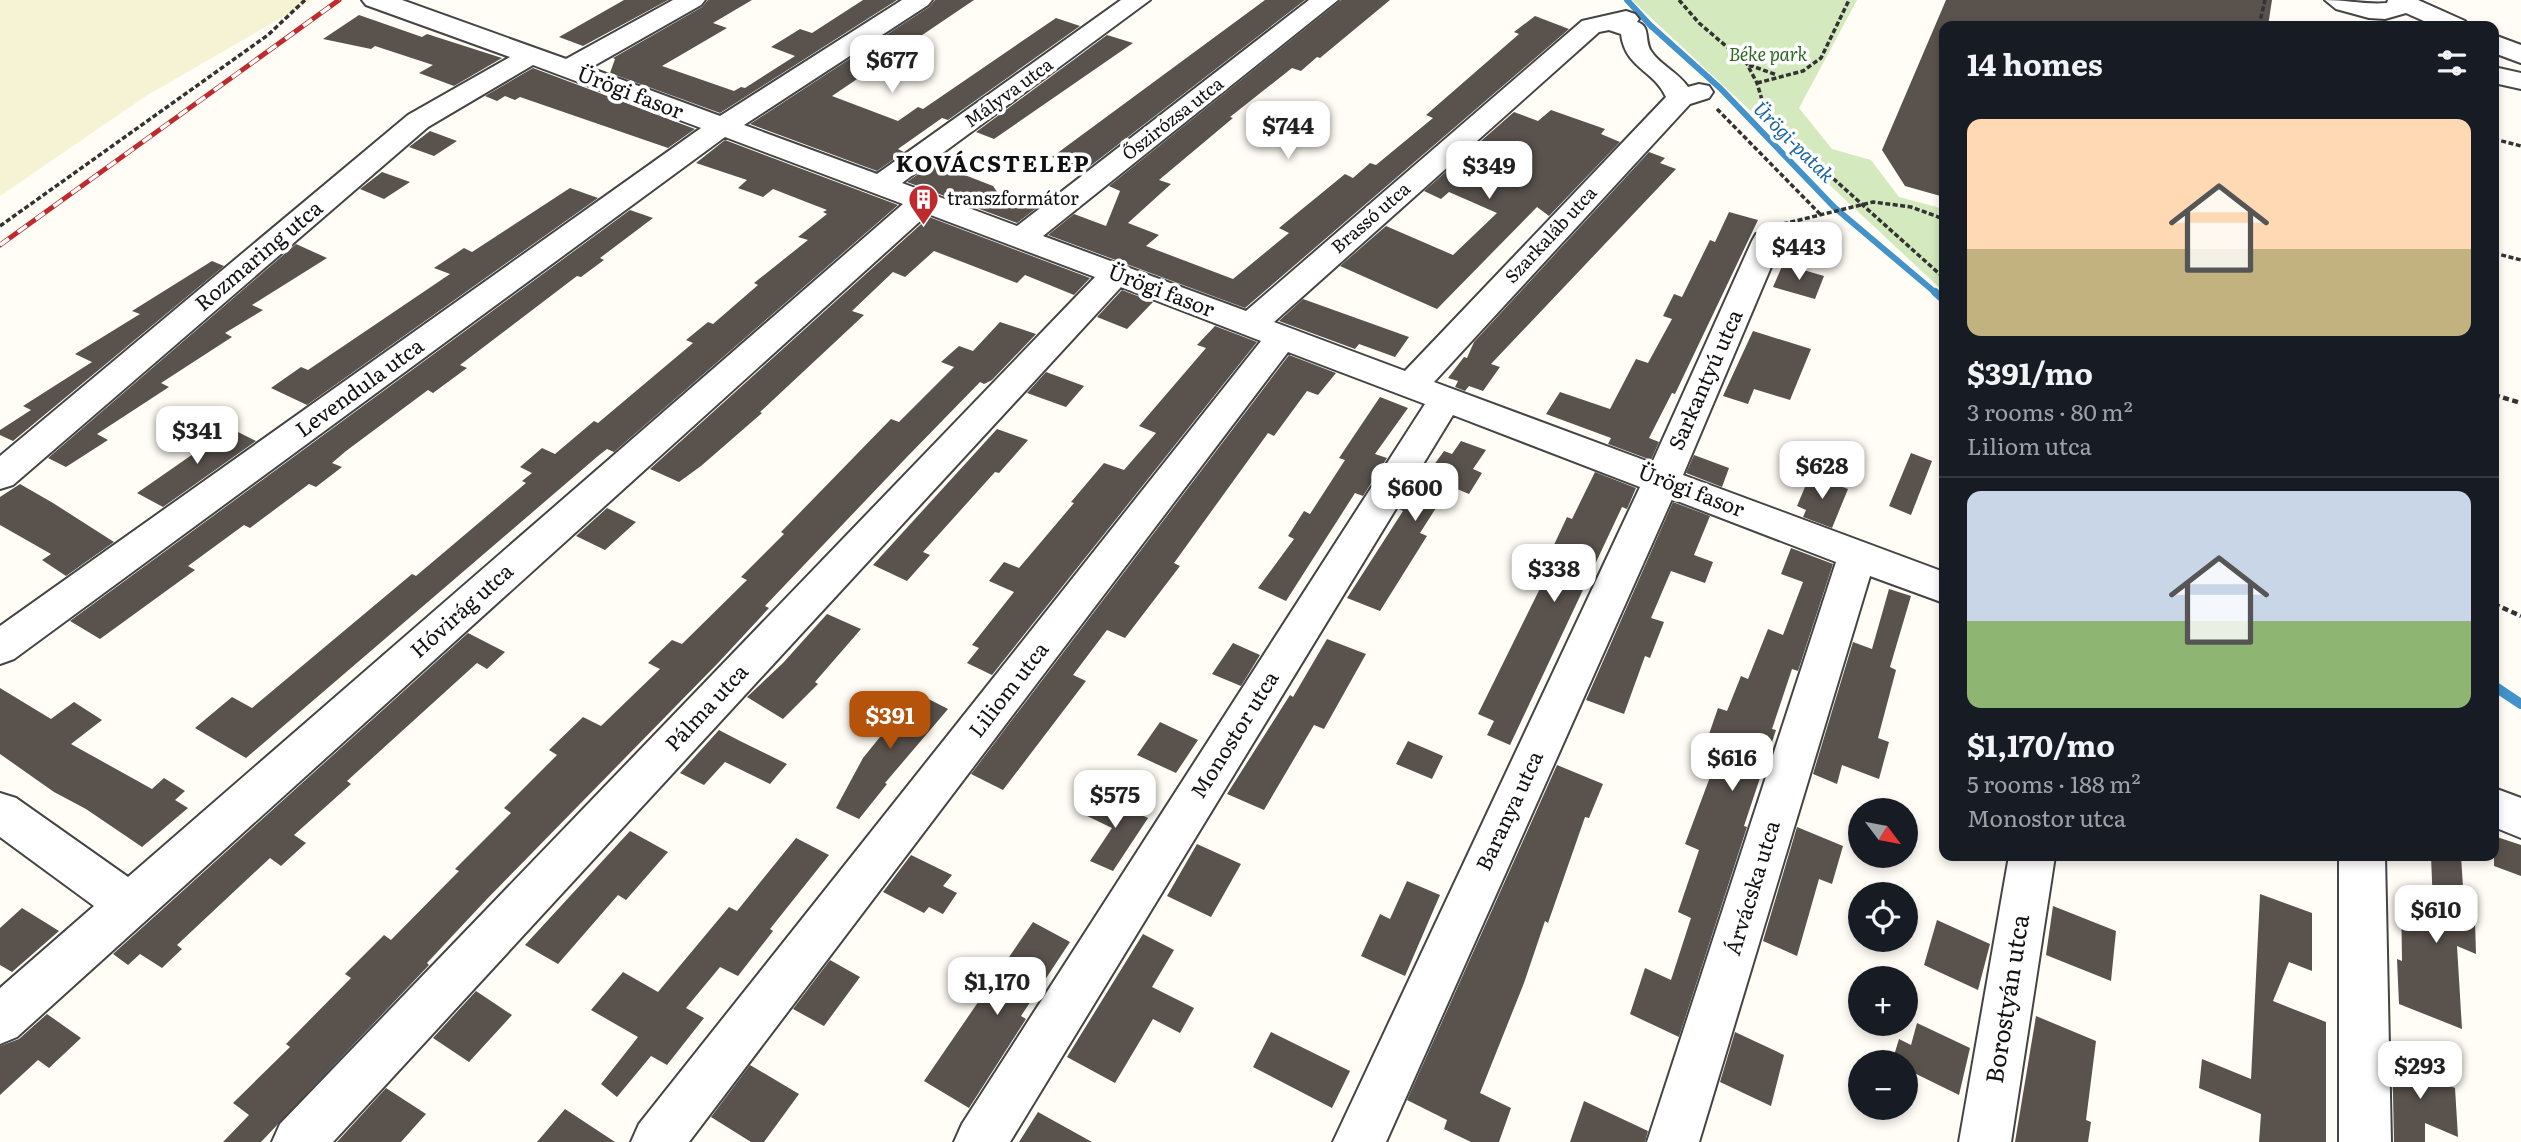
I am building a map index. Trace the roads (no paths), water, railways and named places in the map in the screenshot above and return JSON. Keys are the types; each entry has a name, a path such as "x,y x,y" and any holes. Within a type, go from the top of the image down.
{"street":[{"name":"Ürögi fasor","path":"375,0 431,6 532,55 720,128 1021,237 1939,586"},
{"path":"568,69 692,0"},
{"name":"Levendula utca","path":"0,648 720,128 919,0"},
{"name":"Mályva utca","path":"881,185 1137,0"},
{"name":"Őszirózsa utca","path":"1021,237 1325,0"},
{"path":"2333,11 2349,13 2390,6 2440,21"},
{"path":"2390,6 2424,21"},
{"name":"Szarkaláb utca","path":"1427,393 1689,95 1676,88 1666,75 1639,54 1633,29 1618,21"},
{"name":"Brassó utca","path":"1266,331 1591,26 1618,21"},
{"name":"Rozmaring utca","path":"0,476 418,121 532,55"},
{"path":"2499,76 2521,81"},
{"name":"Hóvirág utca","path":"0,1020 924,202"},
{"name":"Sarkantyú utca","path":"1662,480 1767,241"},
{"name":"Pálma utca","path":"298,1142 1116,274"},
{"name":"Liliom utca","path":"657,1142 1266,331"},
{"name":"Monostor utca","path":"980,1142 1427,393"},
{"name":"Baranya utca","path":"1359,1142 1662,480"},
{"name":"Árvácska utca","path":"1673,1142 1858,554"},
{"path":"2499,809 2521,818"},
{"path":"0,812 129,905"},
{"name":"Borostyán utca","path":"1985,1142 2031,861"},
{"path":"2362,861 2365,1142"}],"waterway":[{"name":"Ürögi-patak","path":"1627,0 1650,25 1720,88 1834,207 1937,294"},
{"name":"Ürögi-patak","path":"1935,292 1939,296"},
{"name":"Ürögi-patak","path":"2499,689 2521,704"}],"railway":[{"path":"0,245 339,0"}],"place":[{"name":"transzformátor","path":"924,226"}],"district":[{"name":"KOVÁCSTELEP","path":"993,164"}],"park label":[{"name":"Béke park","path":"1768,55"}]}
